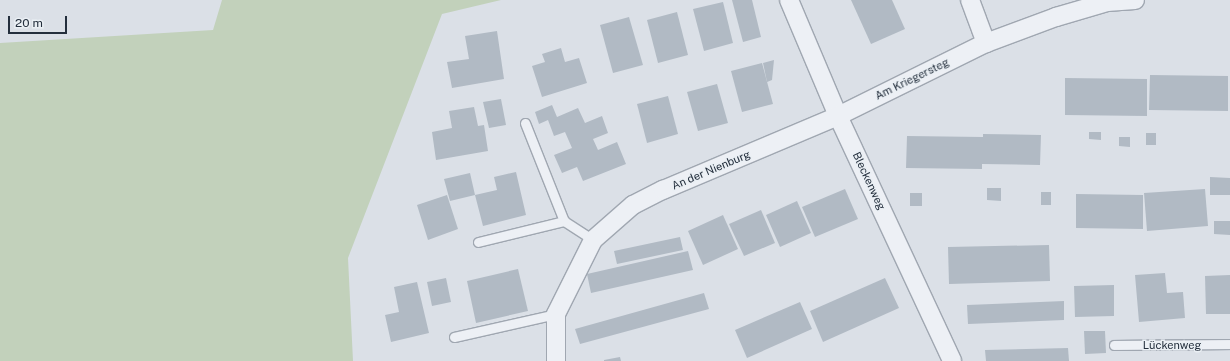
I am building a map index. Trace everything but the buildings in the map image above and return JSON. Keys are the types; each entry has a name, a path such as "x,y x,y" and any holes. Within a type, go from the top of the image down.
{"street":[{"name":"Bleckenweg","path":"790,0 838,116 952,361"},
{"path":"970,0 986,43"},
{"name":"Am Kriegersteg","path":"838,116 986,43 1106,2 1135,0"},
{"name":"An der Nienburg","path":"556,361 556,314 593,240 633,205 656,193 838,116"}],"lane":[{"path":"525,123 564,221 593,240"},
{"path":"478,242 564,221"},
{"path":"454,337 556,314"},
{"name":"Lückenweg","path":"1114,345 1230,344"}],"green space":[{"path":"222,0 501,0 442,14 348,258 353,361 0,361 0,43 213,30"}]}
